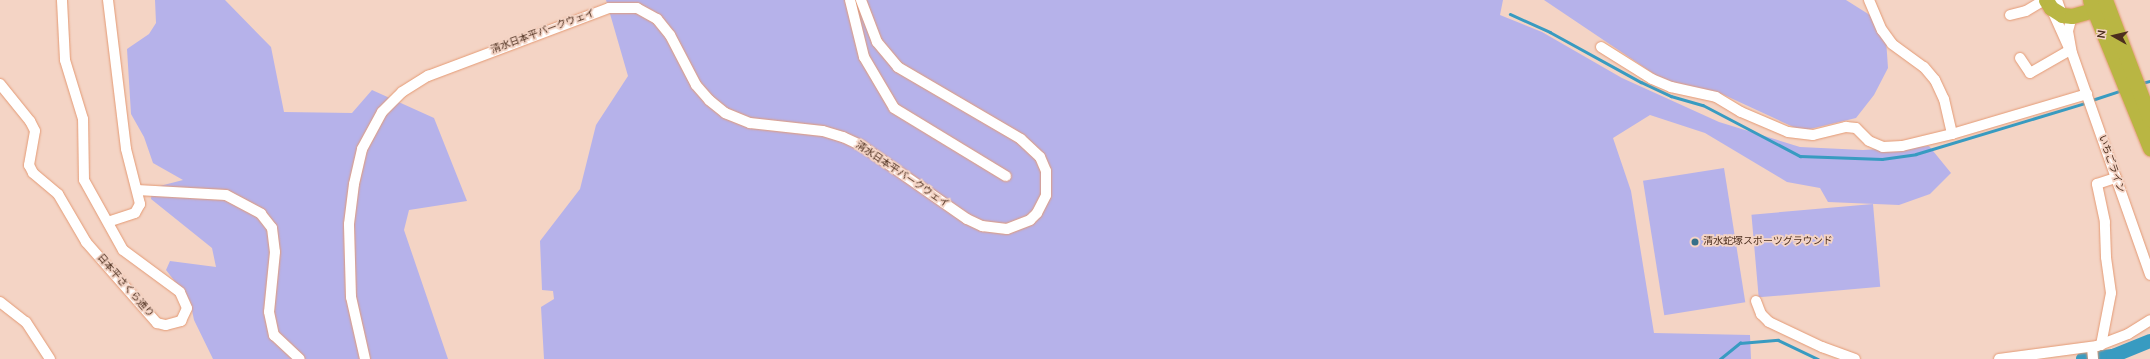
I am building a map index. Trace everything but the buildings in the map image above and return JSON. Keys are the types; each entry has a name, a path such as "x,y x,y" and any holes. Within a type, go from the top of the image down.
{"highway":[{"path":"2056,6 2099,4 2132,86 2150,148"},
{"path":"2132,86 2150,119"}],"street":[{"name":"日本平さくら通り","path":"0,84 30,120 35,131 29,165 33,173 58,194 86,242 157,323 166,326 181,321 187,308 180,292 128,256 108,222 99,203 88,190 82,172 83,119 65,60 62,0"},
{"path":"108,0 126,148 138,190 140,204 135,213 108,222"},
{"path":"850,0 864,57 897,111 1006,176"},
{"name":"清水日本平パークウェイ","path":"365,359 352,308 348,261 350,212 362,149 371,128 392,100 411,85 447,68 603,10 619,7 644,10 657,19 670,35 696,85 709,100 725,113 750,123 823,131 851,140 967,219 982,226 1007,229 1030,220 1037,213 1046,195 1046,172 1040,157 1021,139 898,66 877,42 861,0"},
{"path":"1869,0 1882,30 1892,44 1924,67 1936,80 1944,99 1952,134"},
{"path":"2010,15 2056,6"},
{"path":"2056,6 2068,31 2071,52"},
{"path":"2056,6 2071,52"},
{"path":"1601,47 1652,79 1671,87 1716,97 1741,112 1788,132 1813,135 1846,127 1856,128 1869,141 1883,147 1902,146 1952,134 2087,94"},
{"path":"2020,58 2030,73 2071,52"},
{"name":"いちごライン","path":"2071,52 2150,275"},
{"path":"2095,351 2111,293 2106,257 2105,222 2097,184 2116,178"},
{"path":"138,190 226,196 261,214 272,228 275,252 269,312 274,335 300,359"},
{"path":"1756,301 1761,314 1769,322 1822,347 1855,359"},
{"path":"0,302 26,322 50,359"},
{"path":"1999,359 2095,351 2128,334 2150,320"}],"shaded area":[{"path":"155,0 225,0 271,47 284,112 352,113 372,90 434,118 467,201 409,210 404,230 448,359 213,359 194,320 190,301 166,270 170,261 216,267 212,248 151,199 152,188 183,180 153,163 144,137 131,114 127,49 149,34 156,23"},
{"path":"606,0 1503,0 1500,15 1542,32 1622,78 1719,122 1800,147 1863,150 1929,146 1951,173 1930,194 1899,205 1828,202 1820,188 1787,182 1705,133 1650,115 1613,138 1631,191 1654,333 1750,335 1751,359 544,359 541,307 554,299 553,291 542,290 540,241 580,189 596,125 628,76"},
{"path":"1544,0 1846,0 1873,17 1886,39 1888,68 1874,95 1856,118 1802,131 1722,94 1663,80"},
{"name":"清水蛇塚スポーツグラウンド","path":"1724,168 1745,302 1664,315 1643,181"},
{"name":"清水蛇塚スポーツグラウンド","path":"1873,204 1880,287 1759,297 1751,215"}],"waterway":[{"path":"1510,14 1550,32 1641,82 1671,96 1703,105 1800,156 1882,159 1916,154 2088,102"},
{"path":"2142,83 2150,81"},
{"path":"2092,100 2122,90"},
{"path":"1720,359 1740,343 1778,340 1818,359"},
{"path":"2083,359 2113,356 2150,341"}],"place":[{"name":"清水蛇塚スポーツグラウンド","path":"1695,242"}]}
